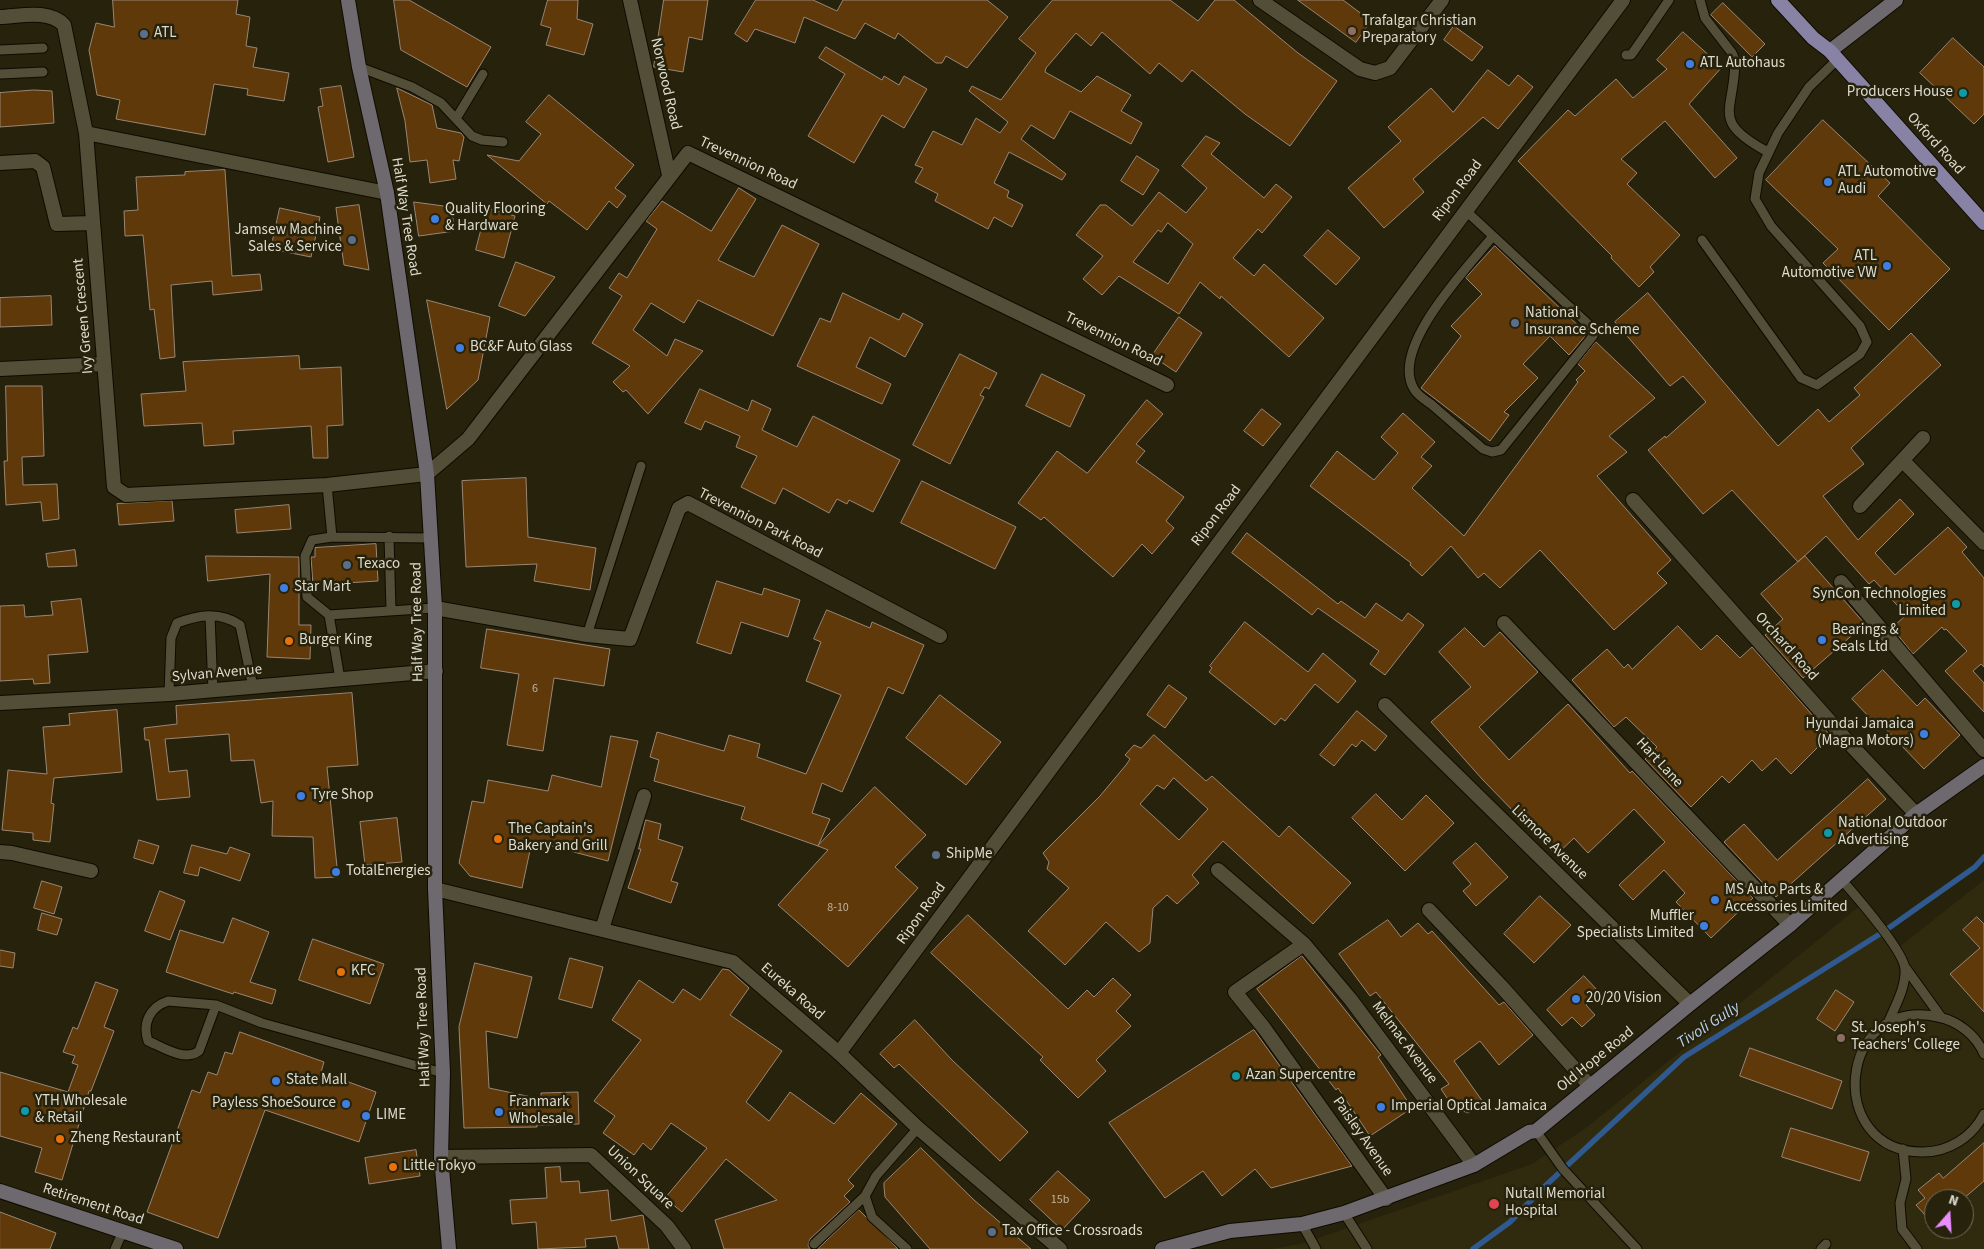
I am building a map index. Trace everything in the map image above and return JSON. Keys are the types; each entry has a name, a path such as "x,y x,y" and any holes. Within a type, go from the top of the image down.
{"main road":[{"name":"Half Way Tree Road","path":"348,0 359,67 387,193 428,474 435,608 435,889 443,1073 441,1157 449,1249"},
{"name":"Oxford Road","path":"1778,0 1813,38 1834,55 1984,223"},
{"path":"1834,55 1896,0"},
{"name":"Old Hope Road","path":"1162,1249 1230,1231 1302,1224 1344,1214 1474,1165 1529,1132 1536,1131 1690,1004 1790,926 1916,814 1984,766"},
{"name":"Retirement Road","path":"0,1191 176,1249"}],"street":[{"name":"Norwood Road","path":"630,0 669,175"},
{"path":"1260,0 1360,69 1375,73 1390,68 1442,0"},
{"name":"Ripon Road","path":"839,1053 1623,0"},
{"name":"Ivy Green Crescent","path":"0,17 47,15 58,19 64,25 86,133 114,487 126,495 327,485 428,474"},
{"path":"86,133 387,193"},
{"name":"Trevennion Road","path":"428,474 468,439 669,175 685,155 692,153 1167,385"},
{"path":"0,163 35,161 40,163 44,167 57,224 93,223"},
{"path":"0,369 104,364"},
{"path":"1860,506 1923,438"},
{"path":"1903,461 1984,543"},
{"name":"Orchard Road","path":"1633,500 1849,743 1916,814"},
{"name":"Trevennion Park Road","path":"435,608 587,635 630,639 679,508 688,503 940,636"},
{"path":"1841,582 1984,750"},
{"name":"Hart Lane","path":"1504,623 1790,926"},
{"name":"Sylvan Avenue","path":"0,703 213,691 436,671"},
{"name":"Lismore Avenue","path":"1385,705 1690,1004"},
{"path":"602,929 644,796"},
{"path":"0,852 91,870"},
{"name":"Melmac Avenue","path":"1218,870 1304,944 1352,1000 1474,1165"},
{"name":"Eureka Road","path":"435,889 733,962 839,1053 918,1128 1060,1249"},
{"path":"1429,910 1501,986 1590,1086"},
{"name":"Paisley Avenue","path":"1304,944 1235,992 1264,1028 1386,1199"},
{"name":"Union Square","path":"441,1157 591,1155 667,1226 684,1249"}],"lane":[{"path":"1626,55 1630,55 1669,0"},
{"path":"1700,0 1705,18 1732,53 1735,60 1729,116 1735,131 1768,152"},
{"path":"0,50 42,48"},
{"path":"1702,240 1801,378 1817,385 1860,354 1867,342 1860,326 1771,226 1755,199 1759,173 1768,152 1809,87 1834,55"},
{"path":"359,67 412,87 441,103 457,117 472,136 482,140 503,142"},
{"path":"0,74 43,72"},
{"path":"457,117 483,74"},
{"path":"1465,210 1493,236 1593,329 1593,336 1501,450 1492,452 1483,449 1414,390 1408,374 1411,355 1417,339 1435,309 1493,236"},
{"path":"587,635 641,466"},
{"path":"327,485 332,537"},
{"path":"389,536 391,611"},
{"path":"340,680 329,615 307,597 305,556 312,540 332,537 389,536 431,538"},
{"path":"329,615 435,608"},
{"path":"169,694 171,638 177,623 194,616 227,616 240,625 253,687"},
{"path":"210,616 213,691"},
{"path":"1842,879 1892,944 1905,967 1941,1017"},
{"path":"1888,1023 1903,989 1905,967"},
{"path":"216,1005 199,1051 194,1054 184,1055 148,1041 146,1022 152,1011 162,1003 168,1001 216,1005 262,1023 443,1073"},
{"path":"1984,1054 1966,1030 1941,1017 1914,1015 1888,1023 1877,1031 1860,1052 1854,1071 1854,1092 1859,1110 1870,1128 1890,1144 1903,1149 1930,1152 1955,1144 1976,1127 1984,1114"},
{"path":"814,1244 865,1196 876,1176 918,1128"},
{"path":"1536,1131 1563,1169 1637,1249"},
{"path":"1903,1149 1906,1179 1900,1203 1902,1229 1917,1249"},
{"path":"865,1196 872,1217 907,1249"},
{"path":"1344,1214 1367,1249"},
{"path":"1302,1224 1316,1249"},
{"path":"115,1249 122,1231"}],"shaded area":[{"name":"St. Joseph's Teachers' College","path":"1984,880 1984,1249 1270,1249 1301,1244 1532,1164 1586,1128 1860,906 1898,948"}],"building":[{"path":"113,0 238,0 236,14 250,17 246,46 257,48 253,67 289,73 284,101 247,95 248,89 214,84 205,135 116,119 120,100 97,95 89,50 96,23 114,27"},
{"path":"394,0 409,0 491,47 467,87 401,50"},
{"path":"548,0 578,0 577,19 593,24 584,55 546,45 551,28 541,25"},
{"path":"664,0 708,0 702,40 689,37 683,72 654,67"},
{"path":"756,0 813,0 837,11 843,0 987,0 1008,17 967,68 946,56 942,63 936,63 898,33 895,39 865,23 855,39 804,17 795,43 755,29 747,42 735,34"},
{"path":"1053,0 1170,0 1198,21 1215,0 1234,0 1298,53 1337,81 1290,146 1245,114 1192,70 1182,82 1159,63 1150,74 1102,32 1091,46 1076,33 1046,68 1045,72 1081,92 1097,76 1131,95 1121,111 1142,123 1131,144 1070,111 1054,139 1031,125 1021,139 1066,174 1062,180 1009,152 994,183 1009,191 1007,197 1023,205 1012,227 994,217 988,229 935,201 938,194 915,182 923,168 915,165 933,131 962,145 976,118 1000,133 1008,122 969,91 972,86 1001,100 1036,53 1019,39"},
{"name":"Trafalgar Christian Preparatory","path":"1298,0 1343,0 1371,21 1356,42"},
{"path":"1723,3 1765,44 1752,57 1711,15"},
{"path":"1454,26 1483,47 1472,61 1444,40"},
{"path":"1683,32 1722,67 1689,104 1737,158 1715,178 1665,121 1621,159 1637,173 1627,184 1680,235 1650,267 1654,272 1639,287 1611,258 1612,256 1518,161 1568,110 1575,116 1616,79 1633,98 1667,69 1657,60"},
{"name":"Producers House","path":"1953,38 1984,67 1984,114 1974,124 1920,73"},
{"path":"826,47 882,80 884,76 899,85 904,76 927,89 904,128 882,115 854,163 808,136 845,74 819,58"},
{"path":"1488,70 1509,86 1518,75 1533,87 1498,129 1483,117 1413,179 1424,192 1384,228 1348,188 1401,141 1388,127 1431,88 1453,112"},
{"path":"341,86 354,157 328,162 318,107 323,106 320,89"},
{"path":"397,88 432,105 437,128 461,133 464,137 459,161 453,160 456,179 430,183 427,160 410,162 405,121"},
{"path":"34,90 52,91 54,123 0,127 0,93"},
{"path":"549,95 634,165 615,188 626,196 617,208 609,201 587,230 549,201 547,204 487,155 519,161 541,134 526,122"},
{"path":"1823,120 1890,183 1878,196 1950,269 1889,330 1823,263 1838,249 1766,180"},
{"path":"1206,136 1220,143 1211,154 1264,198 1276,184 1292,197 1262,233 1258,229 1233,258 1254,276 1264,264 1324,318 1289,357 1221,296 1220,299 1200,282 1179,314 1119,276 1102,295 1083,279 1103,256 1076,235 1100,205 1106,205 1132,226 1159,192 1186,213 1207,188 1182,166","holes":["1168,223 1193,244 1168,284 1133,262 1158,230 1161,232"]},
{"path":"1137,156 1159,170 1143,195 1121,181"},
{"path":"225,170 232,276 260,274 262,290 213,295 212,281 171,285 175,357 160,359 154,309 150,310 143,235 125,236 124,211 138,210 136,177 185,175 185,172"},
{"path":"739,188 756,199 718,260 754,277 782,225 819,244 773,336 698,300 684,323 651,303 633,330 667,356 675,339 703,351 648,414 626,390 623,392 613,382 630,366 592,343 622,296 609,288 619,273 627,278 657,229 646,221 662,201 711,231"},
{"name":"Quality Flooring & Hardware","path":"414,202 451,207 455,231 419,236"},
{"name":"Jamsew Machine Sales & Service","path":"359,205 369,270 344,265 336,208"},
{"path":"280,208 320,217 311,257 271,249"},
{"path":"487,208 515,216 504,258 476,250"},
{"path":"1328,230 1360,258 1336,285 1304,256"},
{"name":"National Insurance Scheme","path":"1495,246 1587,334 1569,355 1550,336 1523,364 1538,378 1504,412 1509,415 1490,441 1421,388 1461,336 1451,326 1482,294 1466,278"},
{"path":"516,262 555,277 525,316 499,306"},
{"path":"843,293 899,320 903,313 923,324 905,357 870,337 856,367 891,384 882,404 797,366 820,318 830,322"},
{"path":"1648,293 1778,446 1818,409 1829,422 1860,395 1854,388 1911,333 1941,365 1851,448 1864,464 1823,496 1858,540 1900,499 1914,514 1875,553 1895,575 1948,527 1967,547 1962,552 1984,578 1984,667 1981,664 1973,671 1984,683 1984,712 1945,671 1967,651 1946,629 1944,630 1942,627 1913,654 1892,628 1906,615 1874,580 1869,584 1826,536 1798,562 1732,490 1703,514 1648,450 1665,436 1666,438 1706,402 1683,376 1670,386 1615,322"},
{"path":"51,296 52,325 0,327 0,298"},
{"name":"BC&F Auto Glass","path":"427,300 490,317 478,380 447,409"},
{"path":"1179,317 1202,333 1176,372 1152,356"},
{"path":"1596,342 1655,398 1609,436 1627,452 1597,476 1671,560 1657,573 1667,583 1614,630 1540,550 1500,588 1484,573 1478,578 1451,546 1422,576 1410,565 1411,563 1310,486 1337,451 1374,480 1398,453 1381,437 1403,413 1435,442 1421,457 1432,466 1412,488 1464,536 1578,382 1576,380 1585,371 1578,364"},
{"path":"960,354 997,373 989,389 985,387 980,395 984,397 950,464 913,445"},
{"path":"299,356 300,369 341,367 343,425 327,426 328,458 313,458 311,426 233,431 234,444 204,446 202,423 144,426 141,394 186,391 183,362"},
{"path":"1042,374 1085,395 1070,427 1026,406"},
{"path":"6,386 42,386 44,456 22,457 23,485 57,484 59,519 43,521 41,502 6,505 4,461 7,461"},
{"path":"700,389 748,411 752,400 771,409 762,430 797,447 813,416 900,460 873,512 849,500 847,504 837,499 829,513 783,488 775,504 741,487 757,456 736,447 740,436 705,421 701,430 685,423"},
{"path":"1147,400 1163,414 1136,444 1145,451 1136,462 1184,497 1166,521 1174,528 1152,554 1142,544 1113,577 1044,517 1041,520 1018,503 1057,451 1087,473"},
{"path":"1262,409 1281,424 1263,446 1244,431"},
{"path":"526,478 528,537 596,548 590,590 534,581 537,564 466,567 462,481"},
{"path":"922,481 1016,527 995,569 901,523"},
{"path":"172,501 174,521 119,525 117,504"},
{"path":"289,505 291,529 237,533 235,510"},
{"path":"1247,533 1338,604 1341,601 1365,618 1376,603 1402,621 1408,613 1424,625 1385,675 1370,664 1379,651 1318,608 1312,615 1232,553"},
{"name":"Texaco","path":"376,544 378,581 313,585 311,557 315,557 315,548"},
{"path":"75,550 77,566 48,567 46,554"},
{"path":"206,556 299,557 299,625 311,625 310,659 267,657 270,574 208,581"},
{"path":"1805,556 1865,624 1803,678 1765,635 1783,619 1761,594"},
{"path":"717,581 762,595 764,588 800,600 788,637 741,622 731,654 697,643"},
{"path":"81,599 88,652 48,655 50,683 34,684 33,679 0,681 0,606 24,605 25,617 53,615 51,602"},
{"path":"827,610 870,628 872,622 924,645 903,694 888,687 842,792 822,783 812,813 830,819 818,846 741,819 745,807 654,781 659,760 650,757 657,732 724,751 729,735 760,744 757,757 806,774 841,695 806,681 821,642 814,639"},
{"path":"1245,622 1308,672 1323,653 1356,681 1338,703 1315,684 1285,721 1281,718 1275,725 1209,672 1212,668 1210,666"},
{"path":"1678,626 1701,650 1717,635 1740,658 1752,647 1830,735 1791,774 1776,758 1762,771 1752,760 1729,783 1722,776 1691,807 1645,759 1657,747 1626,717 1614,727 1572,680 1607,649 1624,668 1628,664 1632,669"},
{"path":"1465,628 1484,647 1500,632 1538,672 1479,727 1509,760 1568,704 1630,773 1632,771 1753,898 1711,938 1676,902 1685,893 1664,870 1633,900 1619,885 1665,842 1634,809 1588,853 1574,838 1556,855 1483,780 1431,722 1471,687 1439,652"},
{"path":"487,629 610,649 604,686 554,678 543,751 507,745 519,674 481,668"},
{"path":"1883,670 1917,706 1925,698 1960,735 1924,769 1875,718 1873,721 1852,699"},
{"path":"1169,685 1187,698 1165,728 1147,715"},
{"path":"352,693 358,765 327,767 338,877 315,878 313,837 272,836 273,801 261,803 254,760 231,761 229,734 165,739 169,772 187,770 190,797 157,800 149,740 145,740 144,728 177,724 176,706"},
{"path":"940,695 1001,742 966,785 906,738"},
{"path":"117,710 122,772 54,778 51,803 54,804 50,842 33,840 33,833 2,830 8,770 47,774 43,727 70,725 69,714"},
{"path":"1357,711 1387,736 1375,751 1362,740 1356,747 1352,744 1334,766 1320,755"},
{"path":"1154,735 1206,781 1212,776 1279,837 1289,826 1351,883 1313,924 1223,841 1192,875 1199,883 1177,904 1167,895 1153,908 1150,943 1139,952 1106,922 1065,965 1028,931 1069,888 1047,869 1049,862 1043,853 1100,796 1130,759 1125,755 1134,745 1141,748","holes":["1174,778 1208,809 1179,840 1140,804 1157,785 1164,789"]},
{"path":"611,736 638,741 608,861 532,841 522,888 470,876 459,863 472,801 484,803 488,780 548,791 552,775 601,787"},
{"name":"National Outdoor Advertising","path":"1868,779 1886,799 1776,897 1724,842 1744,824 1777,860"},
{"path":"875,787 926,835 895,867 918,888 848,967 778,905 828,850 818,846"},
{"path":"1376,794 1402,820 1426,795 1454,823 1405,871 1352,818"},
{"name":"TotalEnergies","path":"397,818 402,862 365,865 360,822"},
{"path":"646,820 661,824 658,839 683,847 671,881 678,883 671,903 628,888 641,849 639,849"},
{"path":"139,840 159,846 153,864 134,858"},
{"path":"1476,843 1508,877 1476,906 1463,891 1471,884 1453,863"},
{"path":"192,845 227,854 230,847 250,854 240,881 200,867 198,876 184,873"},
{"path":"42,881 62,887 54,914 34,908"},
{"path":"160,891 185,901 170,940 145,931"},
{"path":"1540,896 1571,925 1534,963 1504,934"},
{"path":"42,913 62,919 57,935 38,930"},
{"path":"968,915 1068,1009 1087,990 1094,997 1113,978 1131,995 1116,1011 1131,1026 1096,1060 1106,1071 1078,1098 1040,1060 1043,1057 931,953"},
{"path":"1977,917 1984,924 1984,1012 1950,974 1980,948 1963,930"},
{"path":"233,918 269,932 250,982 276,990 272,1004 234,992 233,994 166,972 180,930 223,943"},
{"path":"1388,920 1401,937 1418,923 1428,934 1432,931 1499,1005 1504,1002 1533,1035 1499,1065 1480,1041 1454,1061 1483,1102 1468,1113 1453,1107 1441,1089 1449,1084 1376,992 1370,996 1339,954"},
{"name":"KFC","path":"313,939 384,964 370,1004 299,980"},
{"path":"0,950 15,953 13,968 0,966"},
{"path":"1302,956 1381,1055 1378,1057 1412,1108 1370,1136 1338,1088 1336,1090 1257,989"},
{"path":"570,958 603,967 592,1008 559,999"},
{"path":"475,963 532,977 517,1038 486,1031 489,1088 541,1099 541,1093 578,1092 579,1124 537,1125 537,1127 464,1128 459,1027"},
{"path":"723,969 729,970 749,988 730,1015 782,1051 746,1102 769,1121 790,1092 834,1124 861,1093 897,1124 848,1180 854,1186 844,1196 850,1202 810,1239 808,1245 810,1249 724,1249 715,1220 777,1200 726,1159 682,1212 665,1198 707,1148 671,1123 651,1150 643,1143 634,1155 603,1133 615,1116 594,1101 641,1040 612,1020 639,980 673,1003 683,989 700,1000"},
{"name":"20/20 Vision","path":"1584,976 1599,992 1586,1005 1595,1015 1582,1027 1572,1017 1562,1026 1547,1010"},
{"path":"96,982 118,990 104,1027 114,1031 91,1091 89,1091 62,1180 35,1172 42,1148 0,1136 0,1072 68,1092 78,1065 72,1063 75,1056 63,1052 73,1027 77,1029"},
{"path":"1836,990 1854,1002 1835,1031 1817,1019"},
{"path":"915,1020 952,1060 1028,1132 1000,1161 899,1064 894,1068 880,1054"},
{"name":"Azan Supercentre","path":"1254,1030 1352,1166 1271,1188 1255,1169 1222,1196 1203,1171 1165,1198 1109,1123"},
{"path":"240,1032 324,1062 321,1072 376,1092 359,1142 265,1110 218,1238 147,1212 192,1090 200,1093 208,1072 217,1075 225,1052 232,1054"},
{"path":"1750,1048 1842,1081 1832,1109 1740,1076"},
{"path":"1791,1128 1869,1152 1860,1181 1782,1157"},
{"path":"1984,1143 1984,1181 1974,1190 1924,1189 1924,1197 1918,1190 1939,1173 1943,1178"},
{"path":"921,1148 974,1200 1031,1249 930,1249 885,1197 884,1187 884,1183"},
{"name":"Little Tokyo","path":"416,1150 420,1176 369,1184 365,1158"},
{"path":"560,1167 561,1182 579,1181 580,1193 608,1190 611,1221 643,1215 649,1249 619,1249 616,1236 585,1239 586,1247 538,1249 536,1222 512,1224 510,1200 547,1198 545,1168"},
{"path":"1058,1171 1090,1200 1062,1230 1030,1200"},
{"path":"1924,1199 1924,1214 1916,1205"},
{"path":"859,1210 898,1249 818,1249"},
{"path":"0,1212 56,1233 50,1249 0,1249"}],"waterway":[{"name":"Tivoli Gully","path":"1473,1249 1510,1222 1544,1187 1684,1057 1883,932 1975,867 1984,857"}],"place":[{"name":"Trafalgar Christian Preparatory","path":"1352,31"},
{"name":"ATL","path":"144,34"},
{"name":"ATL Autohaus","path":"1690,64"},
{"name":"Producers House","path":"1963,93"},
{"name":"ATL Automotive Audi","path":"1828,182"},
{"name":"Quality Flooring & Hardware","path":"435,219"},
{"name":"Jamsew Machine Sales & Service","path":"352,240"},
{"name":"ATL Automotive VW","path":"1887,266"},
{"name":"National Insurance Scheme","path":"1515,323"},
{"name":"BC&F Auto Glass","path":"460,348"},
{"name":"Texaco","path":"347,565"},
{"name":"Star Mart","path":"284,588"},
{"name":"SynCon Technologies Limited","path":"1956,604"},
{"name":"Bearings & Seals Ltd","path":"1822,640"},
{"name":"Burger King","path":"289,641"},
{"name":"Hyundai Jamaica (Magna Motors)","path":"1924,734"},
{"name":"Tyre Shop","path":"301,796"},
{"name":"National Outdoor Advertising","path":"1828,833"},
{"name":"The Captain's Bakery and Grill","path":"498,839"},
{"name":"ShipMe","path":"936,855"},
{"name":"TotalEnergies","path":"336,872"},
{"name":"MS Auto Parts & Accessories Limited","path":"1715,900"},
{"name":"Muffler Specialists Limited","path":"1704,926"},
{"name":"KFC","path":"341,972"},
{"name":"20/20 Vision","path":"1576,999"},
{"name":"St. Joseph's Teachers' College","path":"1841,1038"},
{"name":"Azan Supercentre","path":"1236,1076"},
{"name":"State Mall","path":"276,1081"},
{"name":"Payless ShoeSource","path":"346,1104"},
{"name":"Imperial Optical Jamaica","path":"1381,1107"},
{"name":"YTH Wholesale & Retail","path":"25,1111"},
{"name":"Franmark Wholesale","path":"499,1112"},
{"name":"LIME","path":"366,1116"},
{"name":"Zheng Restaurant","path":"60,1139"},
{"name":"Little Tokyo","path":"393,1167"},
{"name":"Nutall Memorial Hospital","path":"1494,1204"},
{"name":"Tax Office - Crossroads","path":"992,1232"}]}
